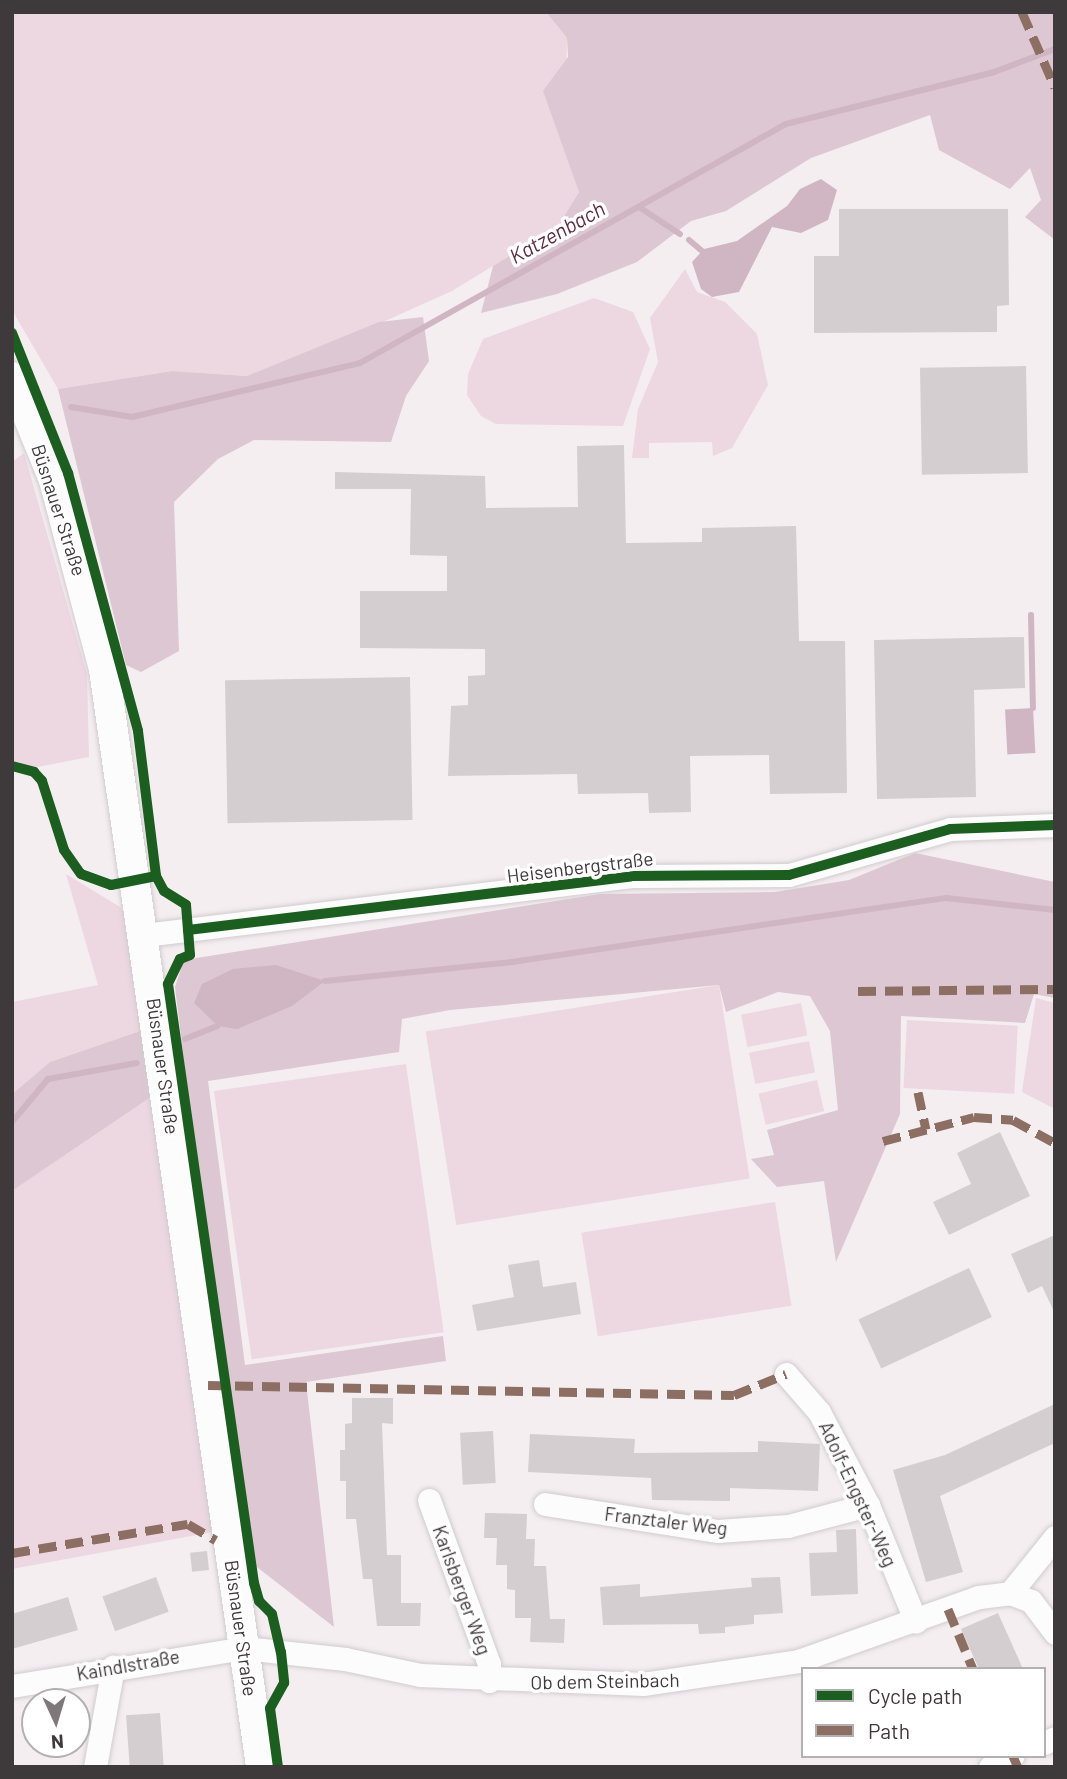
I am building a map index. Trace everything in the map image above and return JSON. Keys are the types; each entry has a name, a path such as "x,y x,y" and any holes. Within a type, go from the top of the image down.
{"street":[{"name":"Büsnauer Straße","path":"12,377 54,480 92,614 144,935 261,1767"},
{"name":"Heisenbergstraße","path":"144,935 631,876 789,875 825,869 950,829 1055,825"},
{"name":"Adolf-Engster-Weg","path":"786,1374 819,1412 868,1505 916,1622"},
{"name":"Karlsberger Weg","path":"429,1500 489,1664 489,1681"},
{"name":"Franztaler Weg","path":"545,1503 718,1531 788,1526 868,1505"},
{"path":"1055,1537 1010,1593 1031,1601 1055,1633"},
{"name":"Ob dem Steinbach","path":"244,1648 489,1681 643,1684 732,1675 799,1661 916,1622 979,1597 1010,1593"},
{"name":"Kaindlstraße","path":"12,1686 113,1667 244,1648"},
{"path":"95,1767 113,1667"},
{"path":"990,1767 1009,1758"}],"shaded area":[{"path":"12,12 546,12 567,38 565,142 579,192 558,226 452,291 307,356 247,376 172,371 58,389 12,310"},
{"path":"546,12 1055,12 1055,240 1025,217 1041,200 1030,168 1010,189 939,150 930,115 811,158 726,211 691,221 637,262 557,294 481,313 493,266 558,226 579,192 543,91 568,57 567,38"},
{"path":"821,179 837,190 828,220 801,233 772,227 739,292 712,297 701,289 692,262 704,249 737,241 787,206 800,189"},
{"path":"685,269 697,292 725,302 757,334 768,385 732,448 713,456 712,442 649,443 649,458 632,458 638,409 658,362 650,318"},
{"path":"594,298 633,312 650,349 623,426 496,424 481,416 467,395 468,374 483,339"},
{"path":"423,317 429,361 406,396 391,442 254,440 218,459 174,502 179,651 141,672 126,665 58,389 172,371 247,376 379,322"},
{"path":"24,453 87,674 89,757 12,772 12,462"},
{"path":"1033,708 1035,753 1007,754 1005,709"},
{"path":"915,853 1055,882 1055,998 1034,994 1025,1023 901,1016 900,1114 836,1262 824,1181 777,1187 751,1159 774,1155 767,1130 838,1110 830,1031 810,996 778,992 726,1012 719,985 450,1010 402,1019 399,1052 208,1081 245,1365 443,1336 446,1361 306,1382 334,1627 244,1557 175,987 184,960 600,894 775,892 849,880"},
{"path":"66,874 125,910 143,1030 50,1062 12,1094 12,1002 98,985"},
{"path":"276,965 325,981 292,1006 237,1029 218,1026 194,1003 202,984 233,969"},
{"path":"719,985 750,1179 456,1225 426,1031"},
{"path":"1036,998 1055,1003 1055,1109 1022,1092"},
{"path":"801,1003 807,1035 747,1047 741,1015"},
{"path":"907,1020 1018,1026 1014,1094 903,1088"},
{"path":"143,1030 151,1097 12,1191 12,1094 50,1062"},
{"path":"809,1041 815,1072 755,1084 749,1053"},
{"path":"406,1064 444,1332 252,1359 214,1091"},
{"path":"817,1080 824,1111 766,1125 759,1093"},
{"path":"151,1097 213,1532 12,1569 12,1191"},
{"path":"775,1202 791,1306 598,1336 581,1233"}],"building":[{"path":"839,209 1008,209 1009,305 997,306 997,332 814,333 814,256 839,256"},
{"path":"1026,366 1028,473 922,475 920,368"},
{"path":"624,445 626,543 702,542 702,528 796,526 799,641 845,641 847,793 770,794 769,755 690,756 691,812 649,813 648,793 578,794 577,774 448,776 451,706 468,705 468,676 485,675 485,649 360,648 360,591 447,591 447,556 410,555 411,489 335,489 335,472 485,476 486,508 578,507 577,446"},
{"path":"1024,637 1025,688 974,690 976,797 877,799 874,640"},
{"path":"410,677 412,820 228,823 225,680"},
{"path":"1000,1132 1030,1196 949,1235 933,1202 971,1184 957,1153"},
{"path":"1055,1235 1055,1314 1042,1286 1028,1293 1011,1254"},
{"path":"539,1260 543,1287 576,1282 581,1314 477,1331 472,1305 514,1297 508,1265"},
{"path":"969,1268 992,1317 881,1369 858,1320"},
{"path":"352,1398 393,1398 393,1424 382,1423 387,1555 401,1555 401,1603 421,1603 420,1626 377,1626 372,1579 363,1579 356,1519 346,1519 346,1481 340,1481 340,1450 345,1450 345,1424 352,1423"},
{"path":"1055,1404 1055,1443 940,1496 963,1572 926,1582 893,1470 945,1455"},
{"path":"493,1431 496,1483 463,1485 460,1433"},
{"path":"530,1434 635,1439 634,1453 758,1452 758,1441 820,1444 818,1491 730,1488 730,1501 652,1500 651,1478 528,1472"},
{"path":"485,1513 527,1514 526,1539 535,1539 534,1566 546,1566 550,1619 565,1619 564,1643 530,1642 531,1618 515,1618 515,1590 507,1589 507,1565 496,1565 497,1538 484,1538"},
{"path":"856,1529 858,1594 811,1596 809,1553 837,1552 836,1530"},
{"path":"207,1551 209,1570 192,1572 190,1553"},
{"path":"156,1577 169,1612 115,1631 102,1596"},
{"path":"780,1577 783,1613 754,1615 754,1624 725,1627 725,1633 699,1634 698,1624 603,1625 600,1587 640,1584 640,1597 752,1587 751,1578"},
{"path":"68,1597 78,1630 12,1649 12,1614"},
{"path":"998,1613 1022,1667 978,1667 961,1629"},
{"path":"160,1713 164,1767 130,1767 126,1715"}],"waterway":[{"name":"Katzenbach","path":"71,407 132,417 360,363 786,124 994,72 1055,49"},
{"path":"639,207 680,234"},
{"path":"689,240 702,251"},
{"path":"1031,615 1033,708"},
{"path":"325,981 512,962 946,898 1055,910"},
{"path":"185,1039 218,1026"},
{"path":"12,1122 48,1079 137,1063"}],"marked path":[{"path":"1022,12 1055,87"},
{"path":"858,991 1055,989"},
{"path":"918,1092 926,1129"},
{"path":"883,1141 974,1117 1013,1120 1055,1143"},
{"path":"208,1385 734,1395 786,1374"},
{"path":"12,1553 188,1524 216,1540"},
{"path":"948,1609 972,1667"},
{"path":"1014,1758 1018,1767"}],"cycle path":[{"path":"12,333 68,473 138,731 156,876 164,891 186,905 190,955 180,959 168,984 254,1583 259,1601 272,1614 281,1652 284,1683 270,1708 278,1767"},
{"path":"12,766 34,772 42,781 64,850 81,874 111,885 156,876"},
{"path":"188,930 631,876 789,875 950,829 1055,825"}]}
